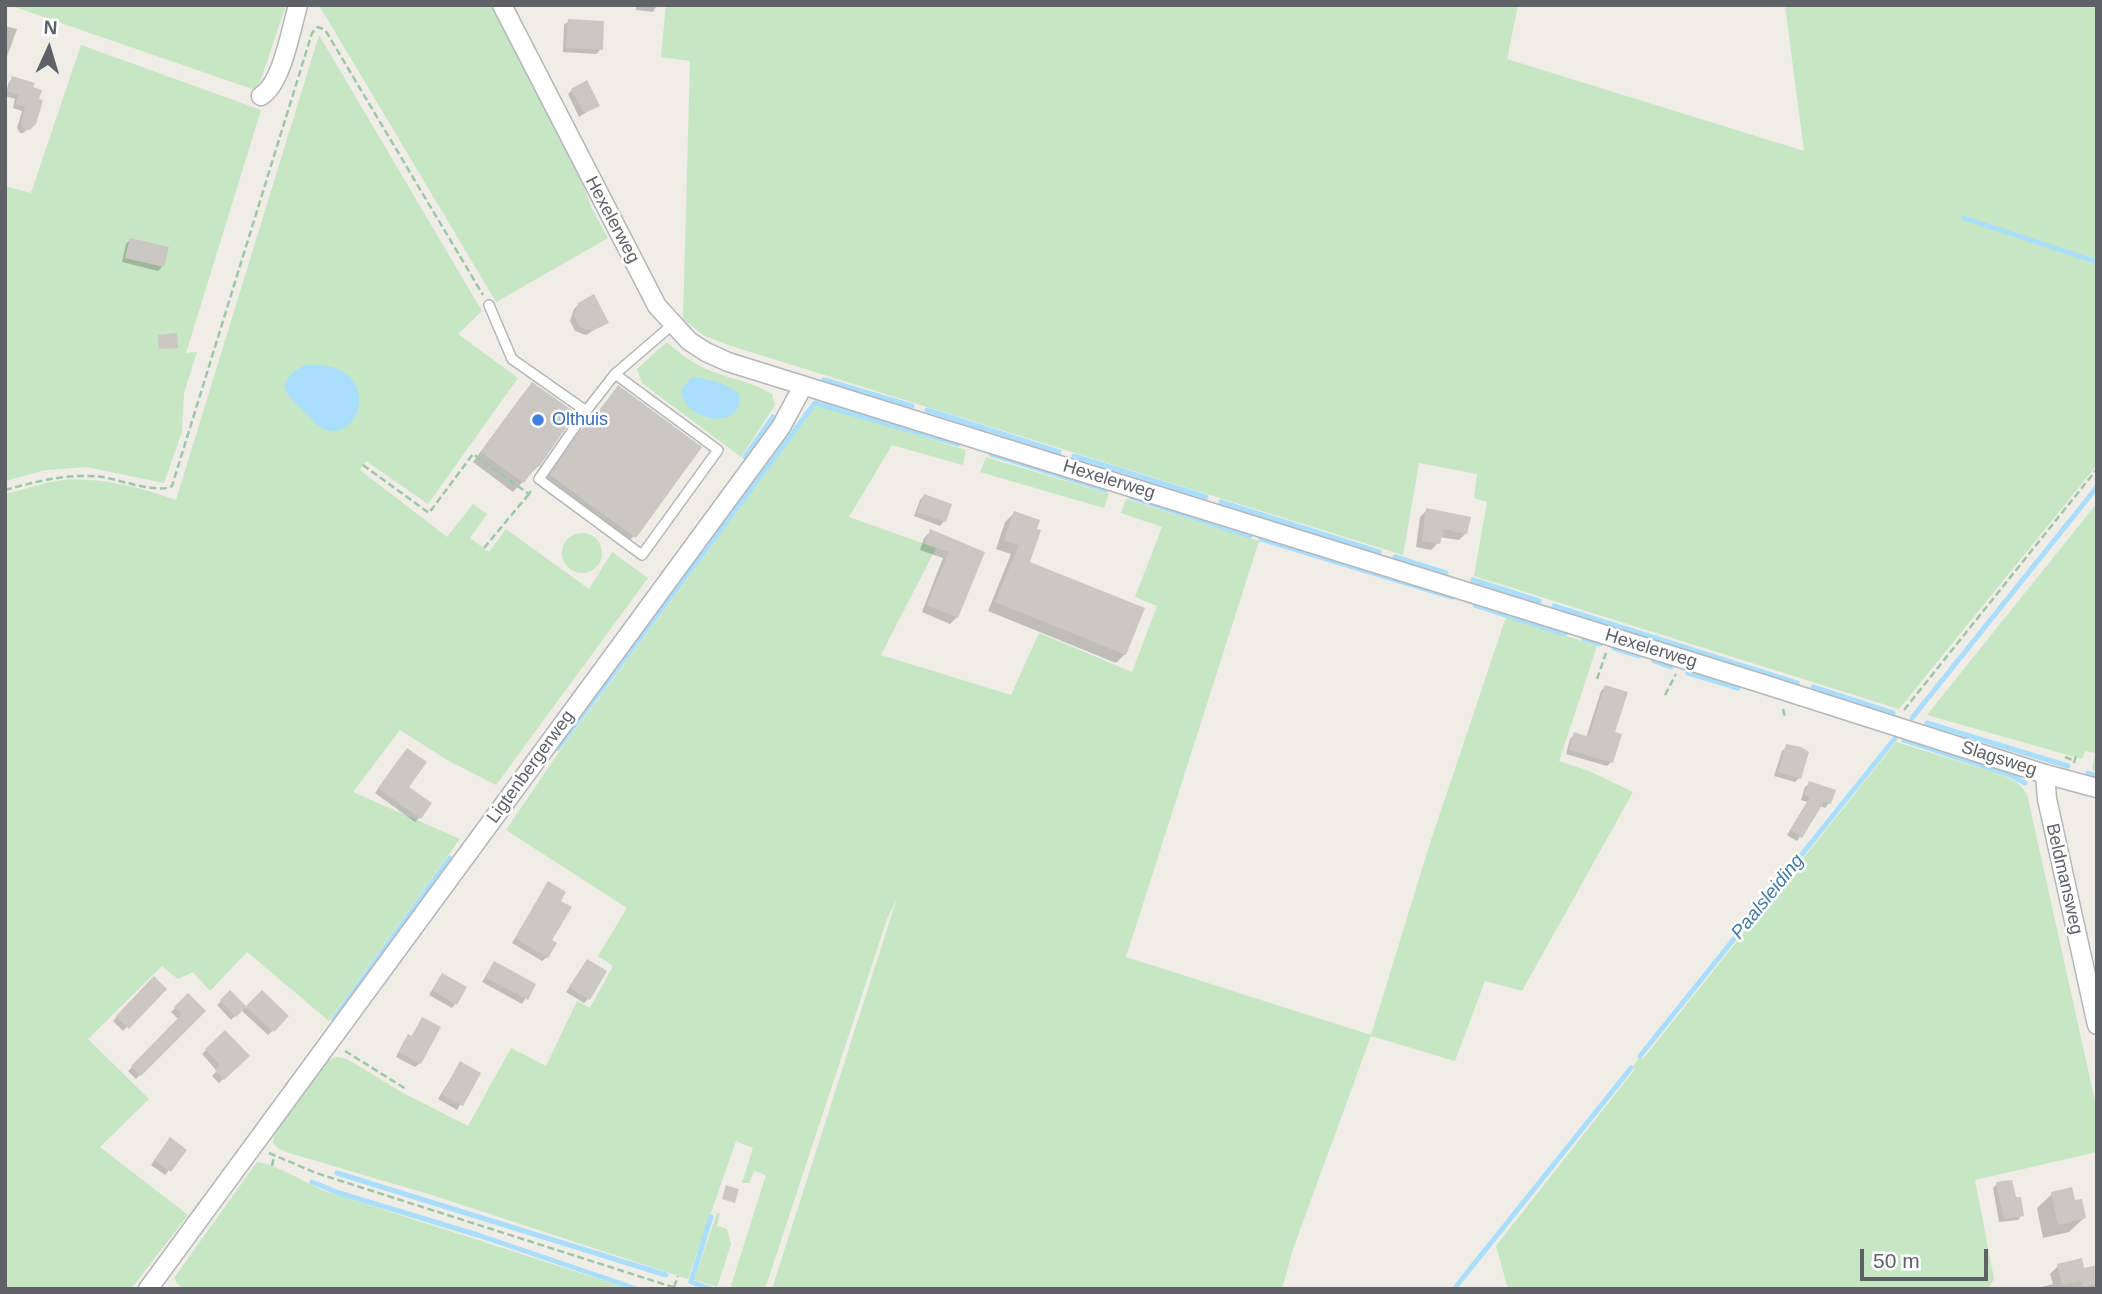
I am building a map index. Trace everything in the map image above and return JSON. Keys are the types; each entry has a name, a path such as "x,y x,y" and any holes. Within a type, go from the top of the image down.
{"street":[{"path":"261,96 276,80 298,5"},
{"name":"Hexelerweg","path":"502,5 657,306 688,341 706,352 728,362 803,386 1897,726"},
{"name":"Ligtenbergerweg","path":"148,1289 780,427 803,386"},
{"name":"Slagsweg","path":"1897,726 2097,788"},
{"name":"Beldmansweg","path":"2045,774 2047,799 2097,1025"}],"lane":[{"path":"489,305 512,359 586,411"},
{"path":"615,374 718,450 642,555 539,479 615,374 673,325"}],"path":[{"path":"5,490 68,475 105,478 161,489 172,486 312,33 318,27 327,33 489,305"},
{"path":"363,466 429,513 473,454 529,494"},
{"path":"1897,726 2097,470"},
{"path":"484,548 539,479"},
{"path":"1597,679 1611,636"},
{"path":"1665,695 1685,659"},
{"path":"1783,709 1785,717"},
{"path":"2066,757 2075,761"},
{"path":"330,1041 407,1089"},
{"path":"254,1145 274,1156 363,1189 676,1288 678,1276"},
{"path":"272,1166 274,1156"}],"green space":[{"path":"9,5 286,5 258,88 252,89"},
{"path":"319,5 492,5 608,238 496,302"},
{"path":"666,5 1518,5 1507,59 1804,151 1785,5 2097,5 2097,465 1899,709 1474,576 1487,502 1474,498 1477,474 1419,463 1403,555 728,345 703,335 683,319 690,61 661,57"},
{"path":"319,35 482,311 458,334 518,378 428,504 366,461 360,470 447,537 473,504 487,514 470,538 489,552 506,529 589,589 612,552 648,578 496,785 449,761 400,730 353,792 460,839 329,1021 247,952 210,991 193,972 178,979 162,966 88,1039 149,1099 100,1147 188,1215 131,1289 5,1289 5,494 49,482 92,480 121,484 176,500"},
{"path":"81,45 261,110 186,353 197,352 184,393 182,432 164,483 86,467 46,470 5,481 5,186 31,193"},
{"path":"667,342 704,368 772,394 775,405 741,457 642,383 637,369"},
{"path":"817,404 966,450 963,465 892,445 849,517 936,548 881,655 1011,695 1039,633 1132,672 1157,606 1135,597 1162,527 1121,513 1126,499 1259,541 1126,957 1371,1035 1430,843 1506,617 1597,646 1559,761 1589,771 1633,792 1522,991 1485,981 1455,1061 1371,1036 1293,1249 1282,1289 772,1289 897,898 887,919 765,1289 730,1289 766,1175 754,1171 749,1183 742,1183 753,1148 736,1141 688,1279 432,1195 289,1153 273,1143 276,1128 327,1061 337,1057 347,1059 403,1093 468,1126 511,1048 546,1066 577,1001 590,1008 613,966 598,956 627,908 506,830 559,752"},
{"path":"986,457 1109,494 1104,508 980,472"},
{"path":"2097,503 2097,771 2092,770 2095,753 2085,751 2082,759 1927,715"},
{"path":"582,533 590,534 596,539 601,545 601,561 596,567 590,572 582,573 574,572 568,567 563,561 562,553 563,545 568,539 574,534"},
{"path":"1896,742 2003,775 2018,783 2027,794 2097,1110 2097,1152 1975,1180 1994,1279 1990,1285 1991,1289 1508,1289 1496,1246 1635,1069 1633,1066 1640,1057 1643,1059"},
{"path":"257,1162 282,1170 325,1191 630,1289 181,1289 174,1278"},
{"path":"717,1213 720,1214 717,1226 727,1229 731,1244 717,1287 694,1280"}],"water":[{"path":"306,365 331,367 348,375 357,387 359,401 356,414 349,425 338,431 321,428 290,398 284,385 293,373"},
{"path":"692,377 717,382 739,394 739,406 733,414 724,418 713,418 692,409 684,401 681,390"}],"building":[{"path":"568,19 604,21 603,50 566,48"},
{"path":"12,76 35,83 33,87 42,90 39,99 43,100 36,124 30,130 24,129 21,124 25,107 16,104 19,95 7,91"},
{"path":"587,80 600,106 584,113 571,89"},
{"path":"130,238 169,247 164,267 125,258"},
{"path":"594,294 609,323 592,331 579,327 574,316 578,303"},
{"path":"177,333 178,348 159,349 158,335"},
{"path":"532,382 576,413 539,467 537,465 524,483 481,452"},
{"path":"618,385 702,447 636,538 550,475 588,420 591,422"},
{"path":"924,494 952,504 946,522 917,512"},
{"path":"1426,508 1471,517 1467,534 1443,529 1440,544 1422,541"},
{"path":"1014,511 1040,520 1037,529 1041,530 1030,562 1145,608 1126,655 995,602 1019,545 1004,540"},
{"path":"930,529 985,552 958,618 927,605 949,552 925,544"},
{"path":"1605,685 1628,692 1615,732 1622,734 1613,763 1569,750 1574,732 1589,737"},
{"path":"1786,744 1809,752 1801,779 1778,772"},
{"path":"407,748 427,762 409,787 432,803 421,819 378,788"},
{"path":"1809,781 1836,790 1831,804 1824,802 1802,838 1790,830 1810,797 1804,795"},
{"path":"548,881 566,892 561,901 572,907 552,940 557,943 548,958 515,938"},
{"path":"587,959 607,971 590,1000 569,987"},
{"path":"494,961 536,984 528,1000 485,977"},
{"path":"442,973 467,987 457,1005 432,990"},
{"path":"154,976 167,989 129,1029 116,1016"},
{"path":"230,990 246,1006 262,990 289,1016 274,1032 246,1007 236,1017 220,1000"},
{"path":"188,993 206,1011 141,1076 131,1066 182,1014 174,1007"},
{"path":"422,1017 441,1027 421,1064 399,1052 408,1034 412,1036"},
{"path":"225,1030 250,1056 224,1080 215,1070 220,1065 205,1049"},
{"path":"460,1061 481,1073 463,1106 442,1095"},
{"path":"170,1137 187,1150 171,1172 154,1160"},
{"path":"2012,1180 2016,1197 2021,1197 2024,1216 2004,1219 1996,1182"},
{"path":"726,1185 739,1189 735,1203 722,1199"},
{"path":"2072,1187 2075,1200 2082,1199 2086,1218 2058,1225 2051,1192"},
{"path":"2082,1258 2084,1268 2097,1265 2097,1284 2083,1287 2081,1281 2062,1285 2057,1264"}],"waterway":[{"path":"1964,218 2097,262"},
{"path":"824,380 912,406"},
{"path":"558,748 815,403 958,444"},
{"path":"927,410 1059,452"},
{"path":"745,457 773,417"},
{"path":"991,454 1106,490"},
{"path":"1074,456 1206,497"},
{"name":"Paalsleiding","path":"1912,718 2097,487"},
{"path":"1131,497 1250,536"},
{"path":"1221,502 1379,552"},
{"path":"1261,539 1452,597"},
{"path":"1395,557 1446,573"},
{"path":"1473,580 1539,601"},
{"path":"1475,605 1565,634"},
{"path":"1554,606 1797,683"},
{"path":"1584,639 1600,644"},
{"path":"1614,648 1639,656"},
{"path":"1654,661 1671,667"},
{"path":"1688,673 1738,688"},
{"path":"1813,687 1893,713"},
{"path":"1927,723 2068,766"},
{"name":"Paalsleiding","path":"1640,1056 1896,737"},
{"path":"1904,740 2008,774 2025,783"},
{"path":"2088,773 2097,776"},
{"path":"334,1019 450,858"},
{"name":"Paalsleiding","path":"1454,1289 1631,1068"},
{"path":"337,1173 666,1275"},
{"path":"312,1182 637,1289"},
{"path":"711,1217 691,1282 711,1289"}],"place":[{"name":"Olthuis","path":"538,420"}]}
